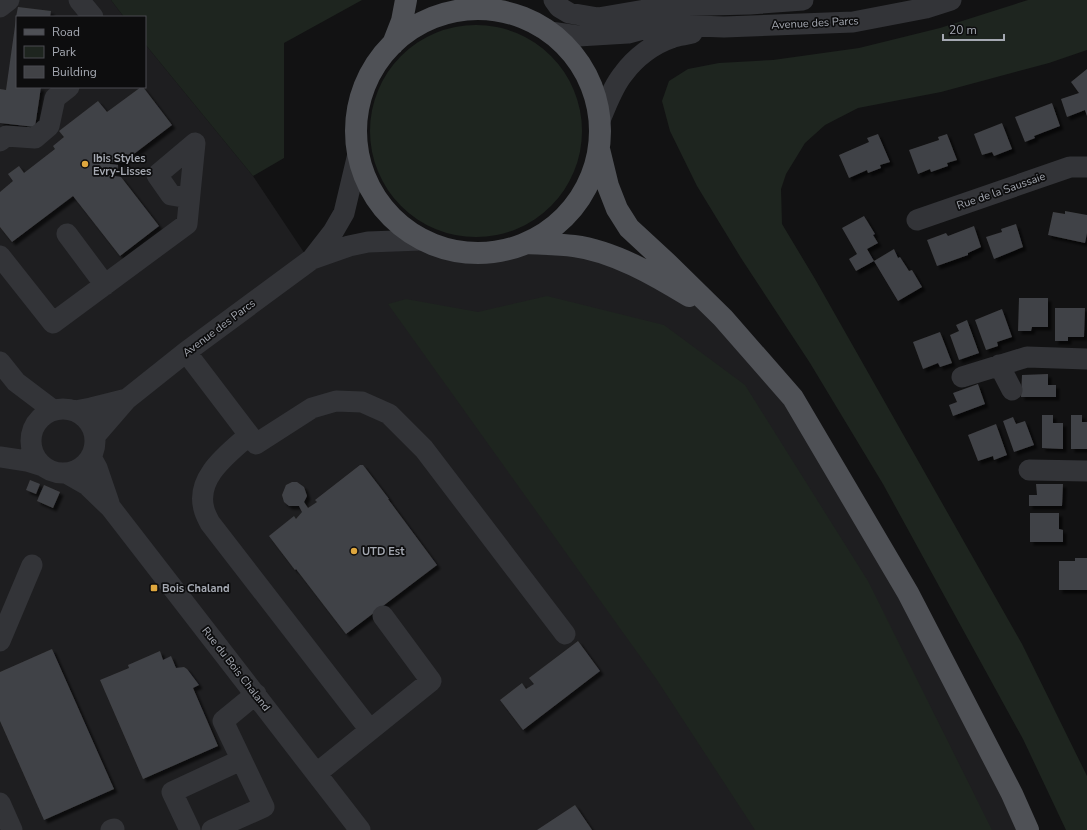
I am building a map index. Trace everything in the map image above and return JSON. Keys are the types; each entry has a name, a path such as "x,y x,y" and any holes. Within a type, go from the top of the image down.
{"main road":[{"path":"393,44 402,21 406,0"},
{"path":"488,5 516,15 550,32 576,58 585,72 597,102 600,120 599,149 590,179 578,201 563,219 545,234 527,243 504,250 485,253 469,253 450,250 421,240 403,228 381,206 366,179 358,154 356,138 357,118 359,103 372,70 393,44 415,27 429,20 452,12 488,5"},
{"path":"599,149 608,186 617,209 629,228 670,265 723,318 793,398 908,593 1012,794 1028,830"},
{"path":"527,243 574,246 596,251 616,258 658,277 723,318"}],"street":[{"path":"0,7 9,0"},
{"path":"79,0 92,16"},
{"path":"554,0 559,7 569,13 598,18 669,6 750,4 803,0"},
{"name":"Avenue des Parcs","path":"550,32 578,36 628,33 650,27 670,25 724,27 853,22 926,8 951,0"},
{"name":"Avenue des Parcs","path":"600,120 624,73 642,54 671,38 724,27"},
{"path":"0,141 6,136 34,138 49,126 54,98 68,88"},
{"name":"Avenue des Parcs","path":"95,436 127,399 186,352 312,259 333,232 344,213 358,154"},
{"name":"Rue de la Saussaie","path":"917,220 1070,167 1087,167"},
{"path":"3,266 53,323 187,224 189,198"},
{"path":"67,234 105,285"},
{"name":"Avenue des Parcs","path":"312,259 349,246 368,242 421,240"},
{"path":"186,352 256,444 312,408 336,401 362,402 389,414 424,449 565,634"},
{"path":"962,377 1028,357 1087,359"},
{"path":"0,362 16,382 53,410"},
{"path":"1000,365 1012,390"},
{"path":"16,382 33,431"},
{"name":"Avenue des Parcs","path":"75,411 127,399"},
{"path":"0,457 27,461 43,466 54,472 66,473 76,470 85,465 91,457 95,446 95,436 91,425 84,416 75,411 64,408 53,410 38,420 33,431 31,445 35,456 43,466"},
{"path":"0,457 33,431"},
{"path":"249,435 220,461 207,479 202,495 204,509 210,523 370,730"},
{"path":"91,457 97,468 111,508"},
{"path":"1028,470 1087,471"},
{"path":"66,473 87,485 111,508"},
{"name":"Rue du Bois Chaland","path":"111,508 360,830"},
{"path":"0,641 32,565"},
{"path":"317,773 430,681 383,616"},
{"path":"212,830 264,807 223,721 256,694"},
{"path":"190,830 172,792 241,760"},
{"path":"0,803 12,830"}],"shaded area":[{"path":"0,0 111,0 123,16 16,16 16,88 146,88 146,45 253,176 309,260 420,241 450,252 472,255 486,255 528,245 595,253 721,319 791,400 1026,830 0,830"}],"green space":[{"path":"111,0 362,0 284,43 284,158 253,176 146,45 146,16 123,16"},
{"path":"1028,0 1087,0 1087,50 1049,63 941,92 858,108 825,125 805,143 786,174 781,189 782,224 815,279 1022,644 1087,776 1087,830 1066,830 1023,739 883,484 810,363 741,258 697,186 670,131 662,101 669,81 688,69 719,63 773,60 859,48 940,28"},
{"path":"466,25 486,25 507,29 526,37 551,56 564,72 574,90 580,110 582,131 580,152 574,172 564,190 551,206 526,225 507,233 486,237 466,237 445,233 426,225 409,213 394,198 382,181 374,162 370,141 370,121 374,100 382,81 394,64 409,49 426,37 445,29"},
{"path":"547,296 664,325 745,385 868,581 992,830 755,830 657,680 388,304 406,299 478,312"}],"building":[{"path":"18,7 51,11 50,16 16,16"},
{"path":"16,19 16,88 41,88 35,127 0,123 0,89 6,90"},
{"path":"1087,69 1087,116 1085,110 1067,117 1061,99 1079,93 1071,82"},
{"path":"140,88 144,88 172,125 122,163 110,162 110,164 118,165 117,173 109,172 108,175 121,177 159,226 120,256 73,196 12,242 0,227 0,192 13,181 8,174 19,166 24,173 55,149 53,146 64,137 59,131 98,101 107,112"},
{"path":"1052,103 1060,126 1034,136 1035,138 1025,142 1015,117"},
{"path":"1002,123 1012,149 994,156 992,152 982,155 974,134"},
{"path":"878,134 890,162 880,165 881,168 868,173 867,170 849,178 839,155 869,142 867,138"},
{"path":"947,134 957,160 947,163 948,166 931,172 930,169 918,174 909,150 939,140 938,137"},
{"path":"1065,211 1087,215 1087,233 1085,243 1048,235 1053,212 1065,214"},
{"path":"864,216 875,234 873,235 878,243 867,249 874,261 856,271 849,259 857,254 842,228"},
{"path":"1016,224 1023,247 994,259 986,237 1002,232 1001,229"},
{"path":"974,226 981,247 968,253 968,255 937,266 927,240 946,233 948,236"},
{"path":"894,249 898,258 900,257 909,271 912,270 922,287 898,301 874,261"},
{"path":"1019,298 1048,298 1048,327 1032,327 1031,331 1018,331"},
{"path":"1055,308 1085,308 1084,337 1068,337 1068,341 1055,341"},
{"path":"1002,309 1012,337 997,342 998,346 986,350 975,320"},
{"path":"967,320 979,353 959,360 950,335 959,331 956,325"},
{"path":"940,332 952,363 940,367 938,363 923,369 913,342"},
{"path":"1048,374 1048,385 1056,385 1056,397 1021,397 1022,375"},
{"path":"978,384 985,404 953,416 949,405 957,402 953,393"},
{"path":"1042,415 1053,415 1053,423 1063,423 1063,449 1042,448"},
{"path":"1071,415 1082,415 1082,422 1087,422 1087,449 1071,449"},
{"path":"1013,417 1016,424 1025,421 1034,445 1014,452 1003,421"},
{"path":"996,424 1007,455 994,460 993,456 978,461 968,435"},
{"name":"UTD Est","path":"360,465 363,465 437,565 346,634 269,536 294,516 296,519 302,512 299,506 289,506 284,502 282,495 286,485 292,482 297,482 304,487 307,496 304,502 308,508 317,502 315,500"},
{"path":"30,480 40,484 36,494 26,490"},
{"path":"1036,484 1063,484 1062,506 1029,506 1029,495 1037,495"},
{"path":"44,485 60,492 53,508 37,501"},
{"path":"1030,513 1059,513 1059,529 1063,530 1063,542 1030,542"},
{"path":"1075,558 1087,558 1087,590 1059,590 1059,561 1075,561"},
{"path":"578,641 600,671 523,730 500,700 522,683 526,689 534,684 529,678"},
{"path":"52,649 114,789 44,820 0,721 0,672"},
{"path":"160,651 163,660 171,656 176,668 184,667 187,669 199,685 193,688 218,746 143,779 100,680 129,668 128,665"},
{"path":"575,805 592,830 537,830"}],"place":[{"name":"Ibis Styles Evry-Lisses","path":"85,164"},
{"name":"UTD Est","path":"354,551"},
{"name":"Bois Chaland","path":"154,588"}]}
